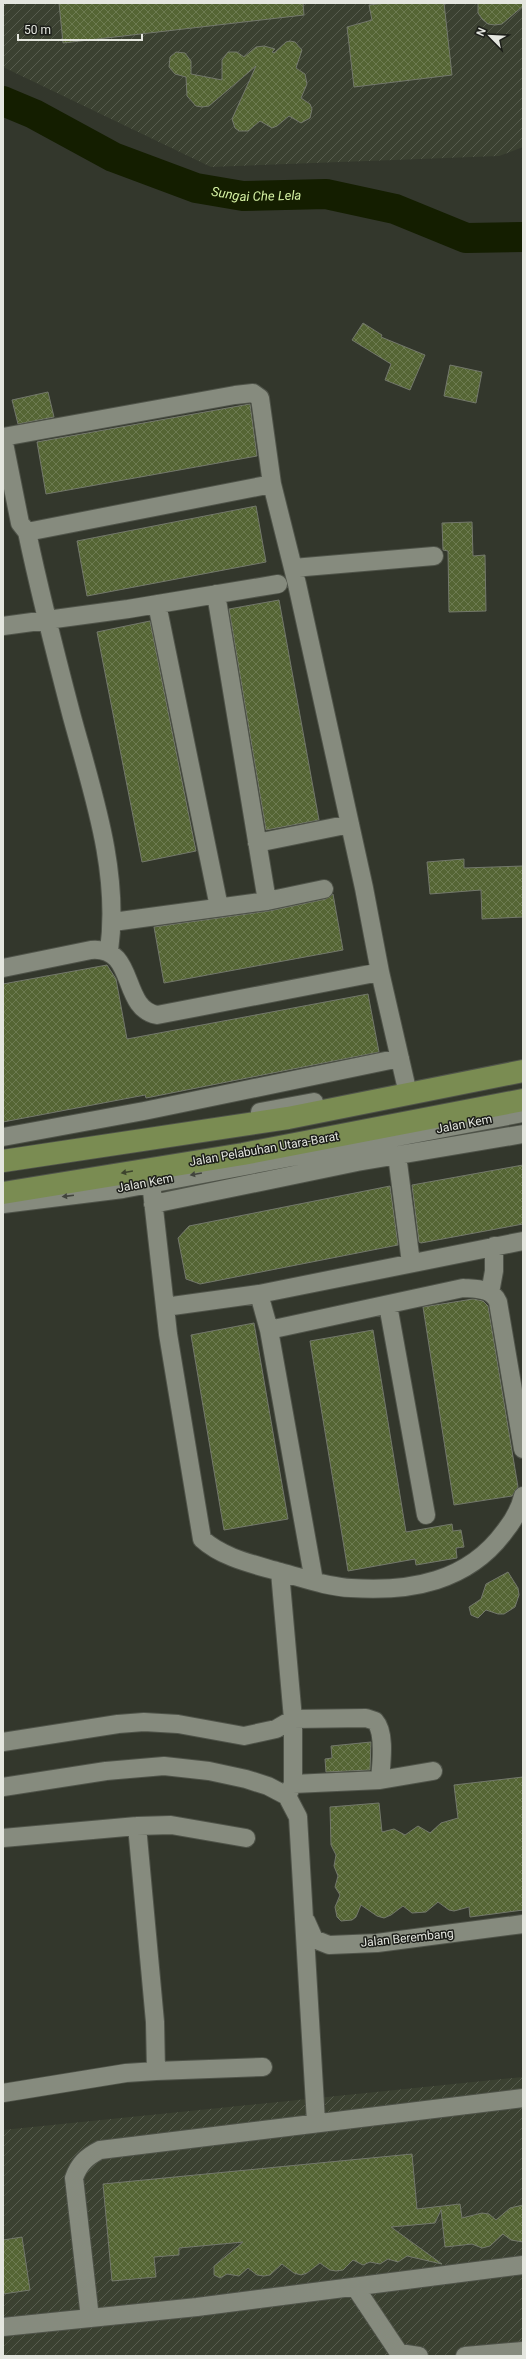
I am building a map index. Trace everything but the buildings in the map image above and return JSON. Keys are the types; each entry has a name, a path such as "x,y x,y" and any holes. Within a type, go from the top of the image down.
{"main road":[{"path":"3,1161 288,1118 523,1071"},
{"name":"Jalan Pelabuhan Utara-Barat","path":"3,1193 243,1154 523,1100"}],"street":[{"path":"109,951 113,922 105,839 46,620 27,532 20,523 3,438 253,393 260,398 272,484 293,568 350,824 380,972 406,1085"},
{"path":"27,532 272,484"},
{"path":"293,568 434,556"},
{"path":"3,626 157,604 278,584"},
{"path":"216,594 267,901"},
{"path":"157,604 219,907"},
{"path":"257,843 350,824"},
{"path":"113,922 267,901 324,889"},
{"path":"3,968 91,950 109,951 122,965 143,1009 150,1014 157,1015 380,972"},
{"path":"3,1137 144,1111 400,1058"},
{"path":"3,1155 135,1135 523,1063"},
{"name":"Jalan Kem","path":"3,1204 123,1189 151,1182 523,1113"},
{"path":"153,1204 397,1155 523,1134"},
{"path":"397,1155 411,1263"},
{"path":"151,1182 165,1307 202,1539 210,1546 228,1555 280,1572 314,1581 350,1588 401,1588 427,1583 465,1569 492,1548 513,1519 523,1496"},
{"path":"165,1307 259,1294 523,1241"},
{"path":"490,1293 494,1271 494,1246"},
{"path":"269,1330 463,1288 479,1289 490,1293 496,1296 498,1302 519,1403 523,1449"},
{"path":"259,1294 269,1330 314,1581"},
{"path":"388,1305 426,1515"},
{"path":"280,1572 293,1719 290,1790 298,1817 316,2122"},
{"path":"3,1742 118,1724 144,1722 178,1724 244,1736 276,1729 293,1719 366,1718 375,1721 380,1730 382,1753 380,1780"},
{"path":"3,1787 106,1771 164,1766 209,1771 290,1790 380,1780 433,1771"},
{"path":"3,1838 137,1826 171,1825 246,1838"},
{"path":"137,1826 155,2022 156,2071"},
{"name":"Jalan Berembang","path":"305,1919 314,1939 329,1945 377,1943 523,1924"},
{"path":"3,2093 126,2073 263,2067"},
{"path":"90,2318 74,2178 79,2165 88,2156 100,2150 316,2122 523,2098"},
{"path":"3,2327 355,2287 523,2265"},
{"path":"355,2287 400,2352 419,2356"},
{"path":"465,2356 523,2351"}],"shaded area":[{"path":"3,3 523,3 523,147 499,156 211,167 3,67"},
{"path":"523,2077 523,2356 3,2356 3,2130"}],"waterway":[{"name":"Sungai Che Lela","path":"3,101 34,114 113,157 196,188 243,196 326,194 395,209 466,238 523,237"}]}
